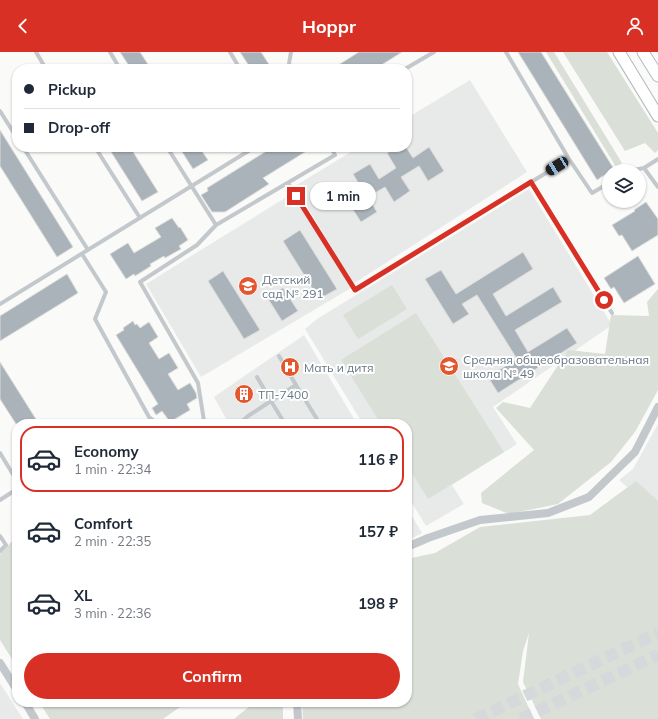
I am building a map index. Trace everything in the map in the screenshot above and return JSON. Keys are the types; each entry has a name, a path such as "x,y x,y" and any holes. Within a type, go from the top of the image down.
{"main road":[{"path":"619,52 658,116"},
{"path":"643,52 658,76"}],"street":[{"path":"412,545 480,520 548,513 589,497 634,452 658,407"},
{"path":"0,663 12,682"},
{"path":"27,707 35,719"},
{"path":"297,707 298,719"}],"lane":[{"path":"36,52 43,64"},
{"path":"110,52 117,64"},
{"path":"230,52 237,64"},
{"path":"289,64 291,52"},
{"path":"412,65 434,52"},
{"path":"506,52 569,159 592,193 602,187"},
{"path":"0,111 12,130"},
{"path":"26,152 88,250"},
{"path":"98,152 140,218"},
{"path":"170,152 216,225"},
{"path":"0,304 247,152"},
{"path":"204,419 198,383 140,282 197,245 216,225 336,155 334,152"},
{"path":"288,183 355,290 569,159"},
{"path":"646,167 658,159"},
{"path":"646,171 658,187"},
{"path":"531,182 612,313"},
{"path":"82,254 106,292 95,319 149,417 152,419"},
{"path":"279,356 317,419"},
{"path":"257,377 282,419"},
{"path":"245,419 296,385"},
{"path":"0,453 12,473"},
{"path":"0,500 12,492"},
{"path":"0,536 6,545 0,551"}],"shaded area":[{"path":"546,52 554,52 622,163 614,164"},
{"path":"563,52 607,52 658,133 658,150 655,153 645,143 625,151"},
{"path":"470,80 527,172 353,284 295,186 351,152 412,152 412,115"},
{"name":"Средняя общеобразовательная школа № 49","path":"529,189 612,325 493,407 517,444 452,485 464,504 426,526 412,503 412,419 360,419 305,329 317,319"},
{"name":"Детский сад № 291","path":"293,193 351,288 201,377 146,284"},
{"path":"392,285 407,309 358,339 343,315"},
{"path":"658,289 658,390 635,432 611,462 558,504 509,514 482,503 481,493 534,450 496,408 503,402 530,408 568,350 605,354 611,315 649,316 647,302"},
{"path":"416,313 504,452 428,499 412,473 412,419 378,419 341,360"},
{"name":"Мать и дитя","path":"304,335 354,419 226,419 214,397"},
{"path":"658,424 658,514 619,480 633,469"},
{"path":"636,481 658,501 658,719 541,719 523,682 529,633 523,651 518,684 534,719 303,719 302,707 412,707 412,558 435,553 480,527 590,515"},
{"path":"412,516 422,533 412,538"},
{"path":"12,541 12,659 0,640 0,554"},
{"path":"0,683 12,702 12,707 15,707 23,719 0,719"},
{"path":"42,707 180,707 163,719 50,719"},
{"path":"249,707 283,707 283,719 234,719"}],"building":[{"path":"120,52 140,52 148,64 128,64"},
{"path":"240,52 261,52 269,64 248,64"},
{"path":"359,52 402,52 383,64 340,64"},
{"path":"518,52 541,52 611,164 602,164 602,177 597,180"},
{"path":"0,130 12,149 12,152 14,152 73,247 57,257 0,166"},
{"path":"429,147 444,171 428,181 419,166 401,177 410,191 394,202 385,187 368,197 377,212 361,222 346,199 362,189 353,174 370,164 379,179 396,168 387,153 409,152 413,158"},
{"path":"111,152 133,152 158,192 142,201"},
{"path":"182,152 202,152 208,160 193,169"},
{"path":"265,152 305,152 263,178 269,184 225,212 212,212 201,195 208,191 207,188"},
{"path":"646,202 658,219 658,235 632,251 622,235 619,236 612,225 635,211 634,210 637,208 646,208"},
{"path":"172,218 188,240 179,246 181,249 165,258 164,256 150,264 151,266 135,276 134,274 126,279 110,254 128,243 134,253 161,237 155,228"},
{"path":"300,230 337,289 319,299 283,241"},
{"path":"523,252 533,269 493,294 506,316 553,287 562,302 515,330 528,352 567,328 577,343 498,393 488,377 517,359 477,295 462,304 469,314 453,324 425,279 441,270 456,294"},
{"path":"638,256 655,284 624,303 614,287 611,289 604,278"},
{"path":"223,271 260,330 244,339 208,281"},
{"path":"67,274 78,293 0,341 0,316"},
{"path":"283,288 298,311 282,321 267,297"},
{"path":"133,321 135,325 137,324 140,328 149,322 158,337 149,343 159,359 169,353 178,368 168,374 178,390 190,383 196,393 197,398 187,404 190,410 175,419 168,419 162,411 156,415 152,408 158,404 116,335 124,330 123,328"},
{"path":"0,362 36,419 13,419 0,399"},
{"name":"ТП-7400","path":"242,384 252,400 245,404 235,389"}],"tunnel":[{"path":"476,719 658,633"},
{"path":"521,719 658,655"}],"place":[{"name":"Детский сад № 291","path":"248,286"},
{"name":"Средняя общеобразовательная школа № 49","path":"449,366"},
{"name":"Мать и дитя","path":"290,367"},
{"name":"ТП-7400","path":"244,394"}],"route":[{"path":"296,196 355,290 531,182 604,300"}]}
